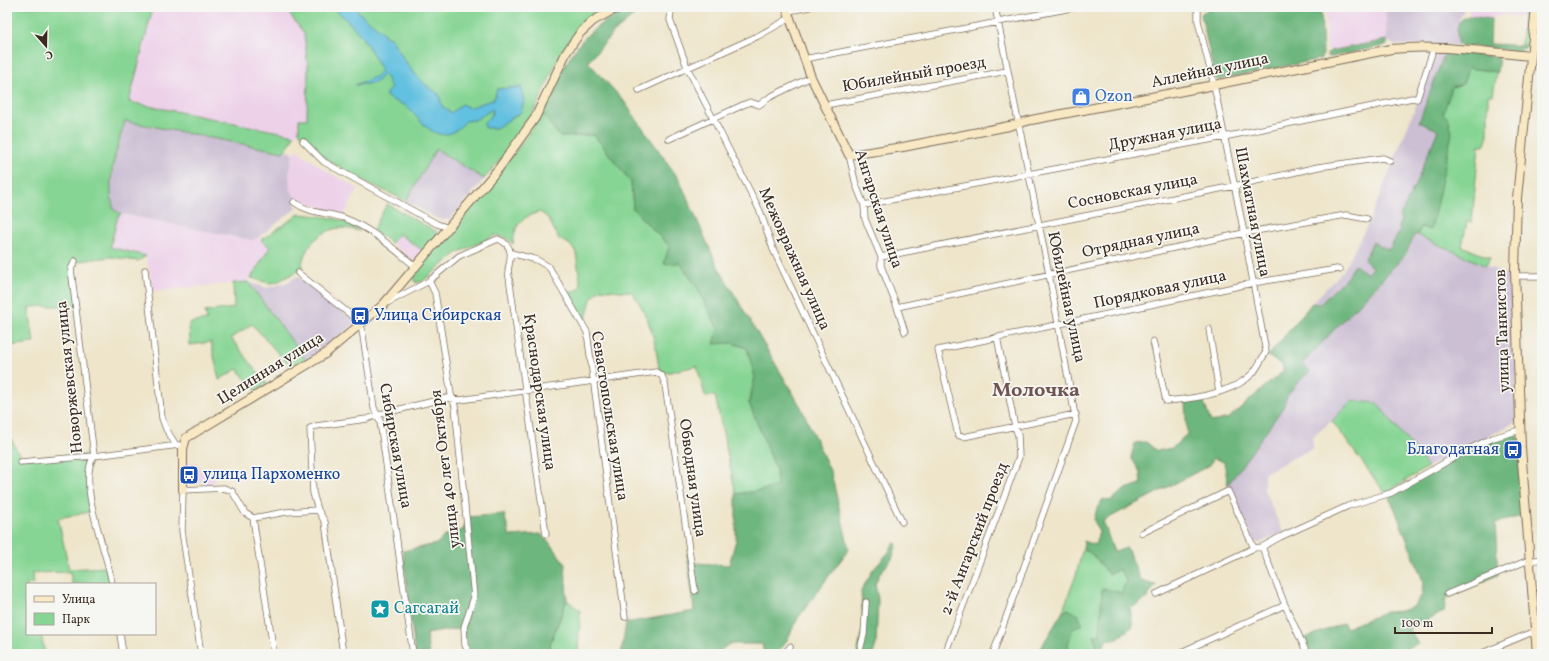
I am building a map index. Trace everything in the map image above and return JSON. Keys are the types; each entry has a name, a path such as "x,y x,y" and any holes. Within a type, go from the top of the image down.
{"street":[{"path":"382,305 500,168 535,118 566,53 580,33 593,21 611,11 623,7"},
{"name":"Межовражная улица","path":"674,7 670,11 670,20 688,67 760,211 773,249 902,522"},
{"path":"639,90 758,36 788,12 809,7"},
{"name":"Юбилейная улица","path":"992,654 1069,445 1076,421 1076,414 1049,274 1037,224 1019,124 994,7"},
{"path":"804,59 1077,7"},
{"name":"Шахматная улица","path":"1198,7 1198,21 1214,85 1266,352 1253,373 1239,383 1219,392"},
{"name":"улица Танкистов","path":"1536,7 1517,198 1515,276 1520,430 1528,561 1537,654"},
{"name":"Ангарская улица","path":"788,12 811,77 849,155 856,185 864,205 865,218 881,257 881,266 897,307 904,332"},
{"name":"Аллейная улица","path":"849,155 903,147 1019,124 1031,120 1391,49 1414,46 1434,47 1531,56"},
{"name":"Дружная улица","path":"864,205 1029,175 1412,98 1417,99 1434,47"},
{"name":"Юбилейный проезд","path":"825,105 1007,71"},
{"path":"669,139 750,102 760,105 770,97 811,77"},
{"path":"303,141 324,162 437,224 449,228"},
{"name":"Сосновская улица","path":"881,257 1037,224 1234,186 1318,167 1383,158 1390,161"},
{"path":"294,202 304,209 344,218 381,238 416,267"},
{"name":"Отрядная улица","path":"897,307 1244,233 1346,215 1368,219"},
{"name":"Целинная улица","path":"179,445 195,432 325,354 382,305 429,281 459,256 498,239 509,246 511,254"},
{"name":"Севастопольская улица","path":"511,254 537,260 552,270 564,296 587,332 625,617"},
{"name":"Краснодарская улица","path":"511,254 508,270 546,534"},
{"name":"Новоржевская улица","path":"75,261 71,270 94,456 90,462 89,484 101,544 110,566 112,583"},
{"name":"Порядковая улица","path":"1015,427 964,437 958,435 938,350 1253,283 1337,269 1340,270"},
{"path":"145,270 162,418 166,429 179,445 183,490 182,531 201,654"},
{"path":"298,273 361,323"},
{"path":"1515,276 1542,276"},
{"name":"улица 40 лет Октября","path":"429,281 435,293 453,400 474,597 464,627 465,645 469,654"},
{"name":"Сибирская улица","path":"361,323 374,408 380,421 383,436 413,654"},
{"path":"1153,341 1166,401 1193,399 1219,392 1209,341 1209,329"},
{"name":"2-й Ангарский проезд","path":"946,654 1019,458 1018,435 1015,427 997,338"},
{"name":"Обводная улица","path":"594,381 656,372 662,376 665,384 694,591"},
{"path":"343,654 325,522 318,510 313,493 310,428 367,419 377,415 447,398 453,400 525,392 594,381"},
{"path":"1015,427 1076,414"},
{"path":"1156,594 1254,548 1262,547 1280,537 1348,506 1391,493 1429,470 1493,438 1520,430"},
{"path":"20,462 94,456 179,445"},
{"path":"183,490 224,488 232,491 245,513 253,518 286,512 318,510"},
{"path":"1142,533 1228,491 1254,548"},
{"path":"253,518 274,654"},
{"path":"1262,547 1285,605 1305,649 1305,654"},
{"path":"1447,594 1528,561 1542,559"},
{"path":"859,654 864,634 866,602"},
{"path":"1177,654 1285,605"},
{"path":"1480,654 1530,633 1535,634"},
{"path":"120,635 123,654"},
{"path":"784,654 790,647"}],"shaded area":[{"path":"153,7 284,7 304,33 308,68 307,120 299,120 299,132 294,135 129,102"},
{"path":"1327,7 1385,7 1387,40 1330,51 1327,47 1325,11"},
{"path":"1385,7 1465,7 1458,23 1458,45 1394,45 1387,40"},
{"path":"1469,7 1524,7 1524,17 1503,14 1491,19 1469,16"},
{"path":"1438,51 1445,52 1419,122 1438,130 1417,181 1399,219 1402,220 1401,231 1389,250 1373,242 1373,268 1368,274 1355,265 1347,277 1320,304 1312,303 1343,271 1370,220"},
{"path":"125,121 283,152 286,150 293,153 289,173 290,188 296,199 295,209 259,237 252,240 121,214 114,210 109,197 115,158"},
{"path":"436,149 484,179 450,219 445,220 438,219 406,201"},
{"path":"297,150 325,170 358,189 344,215 296,199 290,188 289,173 293,153"},
{"path":"121,214 252,240 259,237 270,247 248,282 153,291 146,256 110,247 118,216"},
{"path":"1416,233 1513,278 1518,421 1428,467 1377,403 1351,401 1332,421 1312,437 1313,448 1264,473 1264,490 1283,532 1260,543 1255,542 1228,485 1284,406 1285,400 1292,389 1310,371 1302,365 1405,255"},
{"path":"399,234 425,252 418,260 412,260 391,243"},
{"path":"296,277 299,277 353,319 354,323 354,325 307,361 248,282 267,288 286,283"},
{"path":"191,462 216,478 211,485 206,486 186,470 185,463"}],"green space":[{"path":"7,7 153,7 129,102 294,135 291,142 283,152 125,121 111,176 114,210 121,214 118,216 110,247 146,256 138,261 110,257 80,261 74,265 73,269 78,305 29,307 34,343 7,346"},
{"path":"284,7 611,7 592,17 581,26 572,37 557,61 528,122 484,179 436,149 406,201 362,180 335,164 322,155 299,132 299,119 307,119 308,68 304,33"},
{"path":"638,7 644,7 613,33 588,62 623,100 679,179 717,265 801,407 831,473 849,549 798,618 787,640 777,654 764,654 762,644 729,644 716,654 621,654 626,623 694,611 687,553 694,563 729,565 736,540 736,494 764,490 777,486 776,469 749,403 755,377 747,348 732,343 714,344 718,329 697,287 680,263 664,264 669,246 633,209 631,182 594,135 560,137 542,113 559,77 577,47 601,24 618,14"},
{"path":"1316,7 1321,12 1323,55 1320,59 1218,80 1215,78 1201,14 1203,12 1213,9"},
{"path":"1524,7 1533,7 1528,46 1521,46"},
{"path":"1469,16 1491,19 1490,44 1528,46 1519,51 1458,45 1457,31 1459,23 1461,20"},
{"path":"1387,40 1387,45 1331,57 1327,56 1330,51"},
{"path":"1445,52 1499,57 1497,72 1468,68 1463,84 1452,87 1443,114 1449,119 1452,133 1431,230 1421,227 1417,235 1415,234 1405,255 1302,364 1310,371 1290,391 1284,406 1228,485 1224,462 1213,458 1210,465 1103,521 1114,552 1127,548 1141,581 1156,585 1146,599 1130,609 1133,626 1115,640 1107,639 1100,654 1096,654 1098,651 1094,636 1100,635 1102,588 1122,593 1126,580 1120,569 1109,574 1092,554 1083,548 1084,541 1095,545 1099,532 1094,520 1097,508 1103,499 1110,501 1126,489 1141,484 1140,472 1131,457 1135,443 1146,442 1157,451 1172,448 1187,434 1185,403 1203,400 1211,422 1229,418 1283,371 1283,366 1268,356 1312,303 1320,304 1347,277 1355,265 1368,274 1373,268 1364,260 1373,242 1389,250 1400,231 1398,226 1401,220 1399,218 1417,181 1438,130 1419,122"},
{"path":"1468,68 1497,72 1493,95 1488,95 1488,135 1485,145 1479,145 1472,222 1467,222 1462,246 1490,258 1486,266 1417,235 1421,227 1431,229 1435,206 1443,114 1452,87 1463,84"},
{"path":"542,113 560,137 594,135 631,182 633,209 669,246 697,287 718,329 733,343 747,348 755,377 749,403 776,469 778,486 764,490 736,494 715,396 705,396 697,366 665,373 659,369 651,329 643,310 632,292 600,289 591,299 585,323 567,294 581,288 576,252 569,244 559,239 548,218 540,212 528,216 520,222 515,231 513,244 508,239 496,235 457,253 423,281 416,283 414,280 415,273 465,215 513,155"},
{"path":"387,204 437,232 438,236 425,252 399,234 391,243 373,230"},
{"path":"299,214 339,220 354,226 360,231 340,228 333,229 319,236 305,254 302,269 277,282 269,283 251,278 270,247 261,240"},
{"path":"248,282 307,361 293,370 252,324 231,338 267,384 256,391 237,369 219,380 211,342 190,345 189,323 207,320 205,312 234,308 233,283"},
{"path":"1351,401 1377,403 1428,467 1385,493 1332,421"},
{"path":"7,410 9,435 21,458 88,455 86,462 90,512 58,518 69,569 107,567 109,583 72,583 70,572 32,573 33,583 26,583 26,635 41,635 45,654 7,654"},
{"path":"1511,434 1517,435 1518,441 1522,516 1495,523 1498,575 1446,598 1444,612 1408,628 1418,644 1393,654 1309,654 1303,639 1344,623 1346,628 1386,612 1401,611 1414,606 1422,595 1423,581 1394,507 1389,498 1433,471 1463,455"},
{"path":"504,514 510,536 541,534 552,545 565,564 567,600 550,644 552,654 471,654 462,628 426,634 429,654 415,654 403,551 436,544 446,535 463,530 468,517"},
{"path":"893,543 897,544 892,559 880,573 875,584 878,599 876,645 873,654 857,654 863,628 861,591 873,570 889,552"},
{"path":"1083,548 1092,554 1109,574 1119,569 1126,580 1122,593 1102,588 1100,636 1094,636 1098,651 1096,654 1070,654 1068,644 1073,629 1081,624 1068,609 1062,613 1076,575"},
{"path":"567,600 580,611 578,654 552,654 550,644"},
{"path":"1068,609 1079,615 1082,624 1073,629 1068,644 1070,654 1037,654 1062,613"}],"water":[{"path":"332,7 355,7 386,37 391,38 412,70 424,83 439,94 442,106 451,113 462,104 469,108 494,99 497,89 521,87 524,101 521,112 496,128 485,128 484,123 492,114 493,109 475,120 466,121 457,130 448,134 434,132 427,128 406,106 391,100 386,96 386,93 391,88 385,75 383,75 375,83 355,85 375,77 381,71 372,52 361,36 348,21"}],"place":[{"name":"Ozon","path":"1081,97"},
{"name":"Улица Сибирская","path":"360,316"},
{"name":"Благодатная","path":"1513,450"},
{"name":"улица Пархоменко","path":"189,475"},
{"name":"Сагсагай","path":"380,609"}],"district":[{"name":"Молочка","path":"1036,391"}]}
